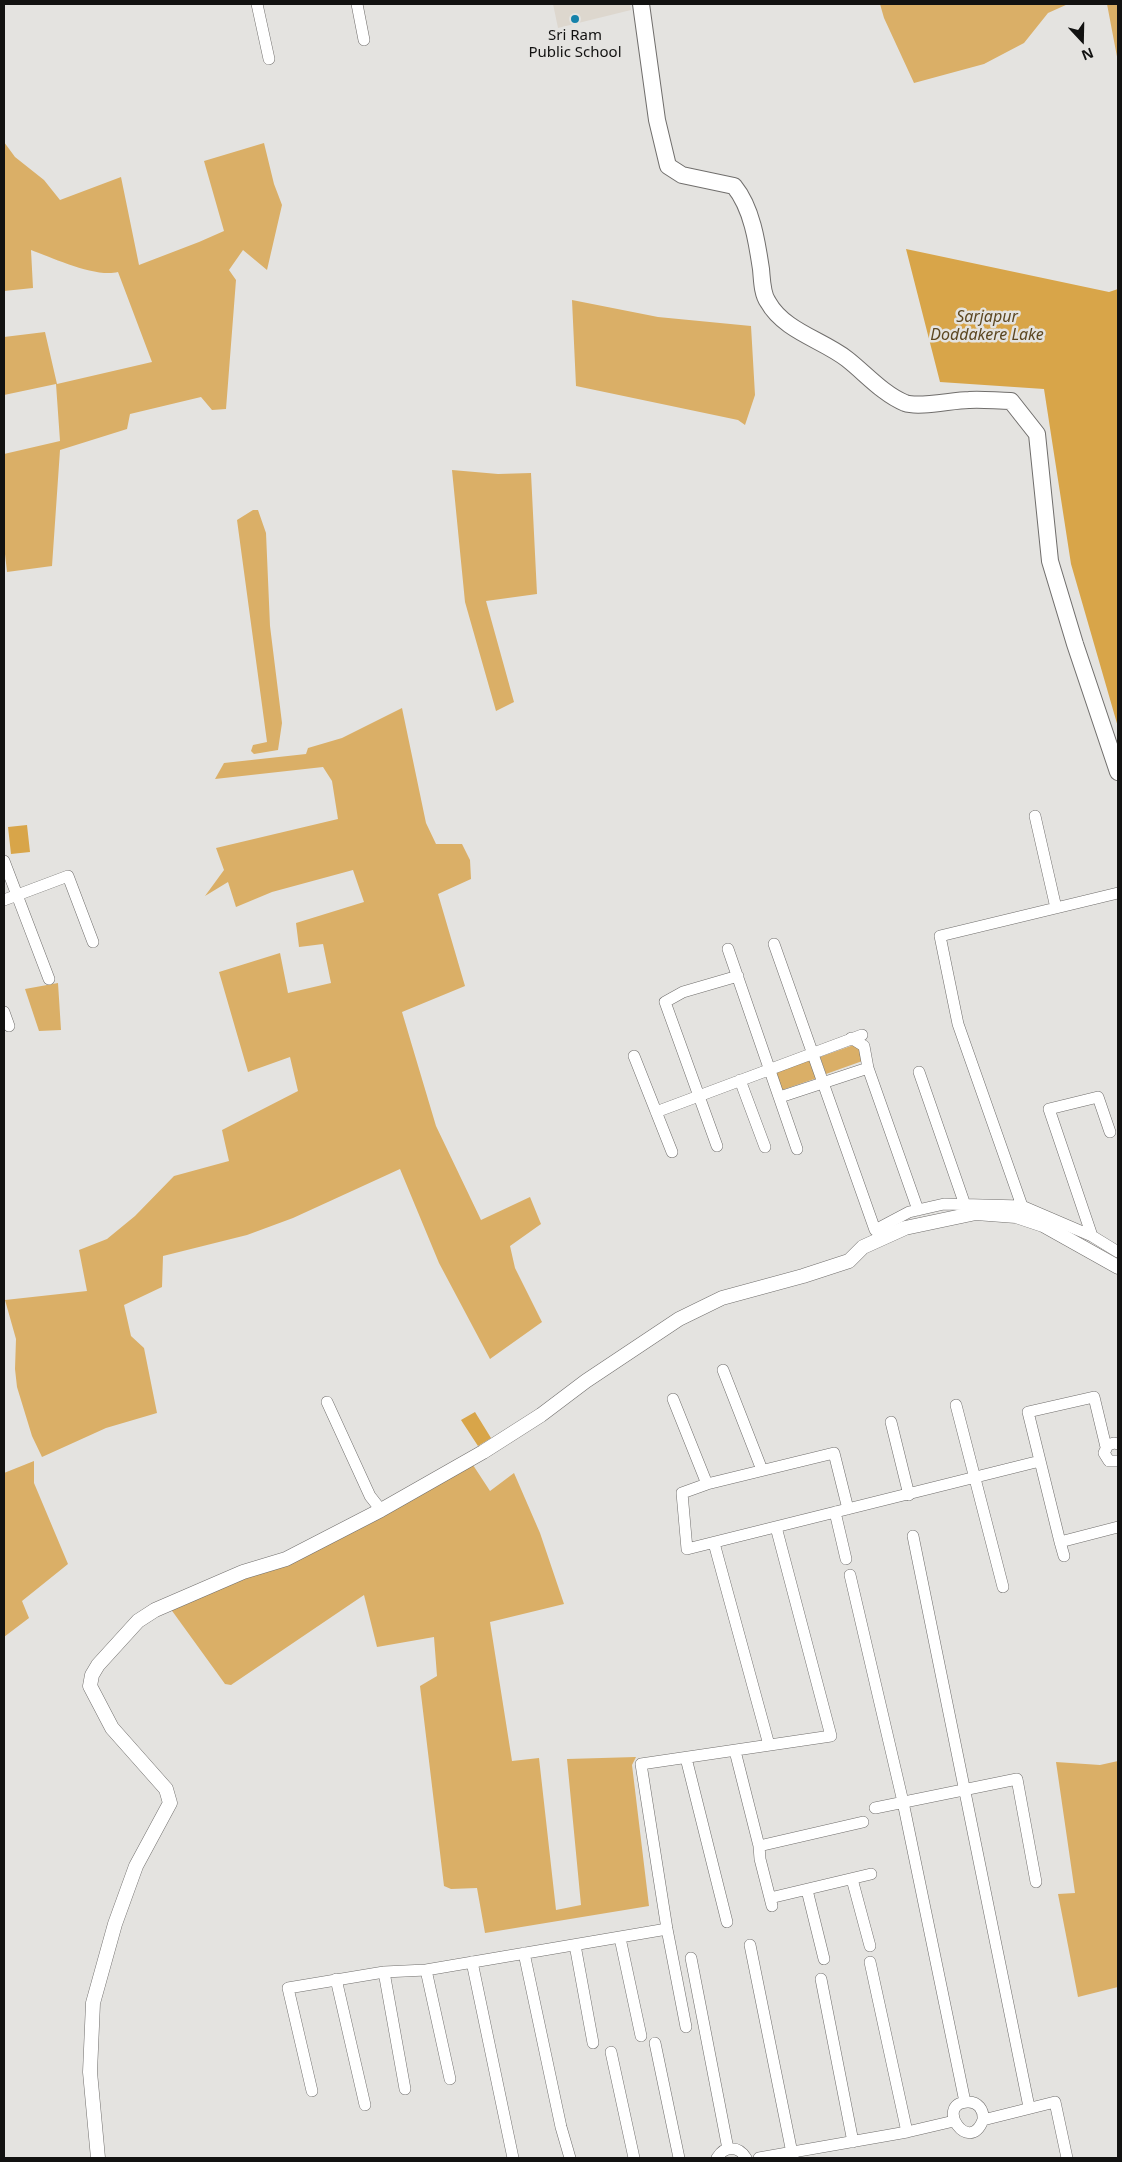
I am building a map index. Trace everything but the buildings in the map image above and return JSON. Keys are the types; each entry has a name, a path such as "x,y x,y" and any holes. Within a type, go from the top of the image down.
{"main road":[{"path":"641,4 657,120 668,166 682,175 734,186 739,192 758,251 767,302 776,313 805,336 845,358 881,388 906,403 933,404 969,400 1011,401 1037,434 1050,560 1075,644 1118,772"}],"street":[{"path":"257,4 269,59"},
{"path":"357,4 364,40"},
{"path":"1034,816 1056,908"},
{"path":"4,862 48,979"},
{"path":"4,900 68,876 92,942"},
{"path":"1022,1206 958,1024 940,936 1118,893"},
{"path":"774,944 875,1230 909,1212 944,1204 1022,1206 1092,1236 1118,1252"},
{"path":"728,949 797,1149"},
{"path":"717,1146 665,1002 682,992 738,976"},
{"path":"4,1012 9,1026"},
{"path":"656,1112 856,1037 864,1046 868,1068 918,1210"},
{"path":"634,1056 672,1152"},
{"path":"780,1097 868,1068"},
{"path":"919,1072 965,1205"},
{"path":"740,1080 765,1147"},
{"path":"1092,1236 1049,1109 1098,1097 1110,1132"},
{"path":"98,2158 90,2072 93,2003 115,1924 136,1866 170,1803 166,1789 137,1758 104,1715 90,1686 92,1675 98,1665 138,1621 155,1610 243,1572 286,1559 381,1510 483,1452 541,1415 586,1381 679,1320 722,1298 803,1276 849,1261 863,1247 905,1228 976,1214 1016,1216 1042,1226 1118,1267"},
{"path":"723,1370 762,1470"},
{"path":"1064,1556 1028,1412 1094,1397 1106,1447 1104,1453 1107,1459 1113,1462 1118,1461"},
{"path":"672,1399 707,1484"},
{"path":"327,1402 370,1496 381,1510"},
{"path":"956,1405 1003,1587"},
{"path":"891,1422 909,1495"},
{"path":"1106,1447 1111,1443 1118,1444"},
{"path":"848,1509 834,1453 707,1484 682,1493 687,1549 1040,1462"},
{"path":"835,1512 846,1559"},
{"path":"686,2027 667,1929 641,1764 831,1736 776,1527"},
{"path":"1060,1542 1118,1527"},
{"path":"914,1536 963,1790 1029,2107"},
{"path":"714,1543 769,1745"},
{"path":"850,1575 903,1802 965,2102"},
{"path":"734,1751 759,1846 760,1859 771,1902 807,1890 871,1874"},
{"path":"686,1758 727,1922"},
{"path":"875,1808 1016,1779 1036,1882"},
{"path":"759,1846 863,1822"},
{"path":"852,1879 870,1946"},
{"path":"807,1890 824,1959"},
{"path":"312,2091 288,1988 384,1972 426,1970 667,1929"},
{"path":"620,1938 641,2036"},
{"path":"575,1945 593,2043"},
{"path":"750,1945 793,2156"},
{"path":"524,1954 561,2127 570,2158"},
{"path":"691,1958 728,2149"},
{"path":"472,1962 513,2158"},
{"path":"870,1962 907,2132"},
{"path":"426,1970 450,2079"},
{"path":"384,1972 405,2089"},
{"path":"336,1979 365,2105"},
{"path":"820,1979 853,2142"},
{"path":"655,2043 679,2158"},
{"path":"611,2052 634,2158"},
{"path":"965,2102 970,2102 979,2106 982,2110 983,2120 978,2128 969,2132 959,2129 953,2116 957,2107 965,2102"},
{"path":"983,2120 1055,2102 1067,2158"},
{"path":"759,2158 793,2156 954,2121"},
{"path":"717,2158 723,2151 728,2149 738,2149 746,2158"}],"shaded area":[{"name":"Sri Ram Public School","path":"553,4 630,4 631,10 558,28"},
{"path":"880,4 1068,4 1048,13 1024,43 984,64 914,83 884,18"},
{"path":"1107,4 1118,4 1118,62"},
{"path":"4,142 15,157 44,180 60,200 121,177 139,265 224,231 204,161 264,143 274,184 282,205 267,270 243,250 229,270 236,280 226,409 212,410 201,397 130,414 127,429 60,450 52,566 7,572 4,545 4,454 60,441 56,384 4,395 4,337 45,332 57,384 152,362 118,272 109,273 87,270 31,250 33,288 4,291"},
{"path":"572,300 658,317 751,326 755,395 745,425 738,420 576,386"},
{"path":"452,470 498,474 531,473 537,594 486,601 514,702 496,711 465,602"},
{"path":"253,510 258,510 266,533 270,626 282,723 278,750 254,754 251,751 253,745 267,742 237,520"},
{"path":"402,708 426,823 436,844 462,844 470,860 471,879 438,894 465,986 402,1012 436,1126 481,1220 530,1197 541,1224 510,1246 515,1268 542,1322 490,1359 439,1263 400,1169 293,1218 247,1235 163,1256 162,1287 124,1305 131,1336 144,1348 157,1413 106,1428 42,1457 32,1436 17,1387 15,1369 16,1339 5,1300 87,1291 79,1250 107,1239 135,1216 174,1176 229,1161 222,1130 298,1091 290,1057 248,1072 219,972 280,953 288,993 331,983 323,944 299,947 296,923 364,902 353,870 272,892 236,907 228,882 205,896 224,870 216,848 338,819 332,781 323,767 215,779 224,763 306,754 308,748 342,738"},
{"path":"58,983 61,1030 39,1031 25,989"},
{"path":"862,1042 868,1059 826,1074 820,1057"},
{"path":"811,1059 817,1078 782,1090 776,1071"},
{"path":"34,1461 34,1483 68,1564 22,1601 29,1618 4,1637 4,1473"},
{"path":"473,1465 490,1491 514,1473 540,1533 564,1604 490,1622 512,1761 539,1758 556,1910 581,1905 567,1759 636,1757 632,1765 649,1906 485,1933 477,1888 451,1889 444,1886 420,1686 437,1676 434,1637 377,1647 364,1595 231,1685 225,1684 170,1608 391,1511"},
{"path":"1118,1761 1118,1987 1078,1997 1058,1894 1075,1893 1056,1762 1100,1765"}],"water":[{"name":"Sarjapur Doddakere Lake","path":"906,249 1109,292 1118,289 1118,727 1071,564 1044,389 940,382"},
{"path":"27,825 30,852 11,854 8,827"},
{"path":"475,1412 491,1438 478,1446 461,1420"}],"place":[{"name":"Sri Ram Public School","path":"575,19"}]}
